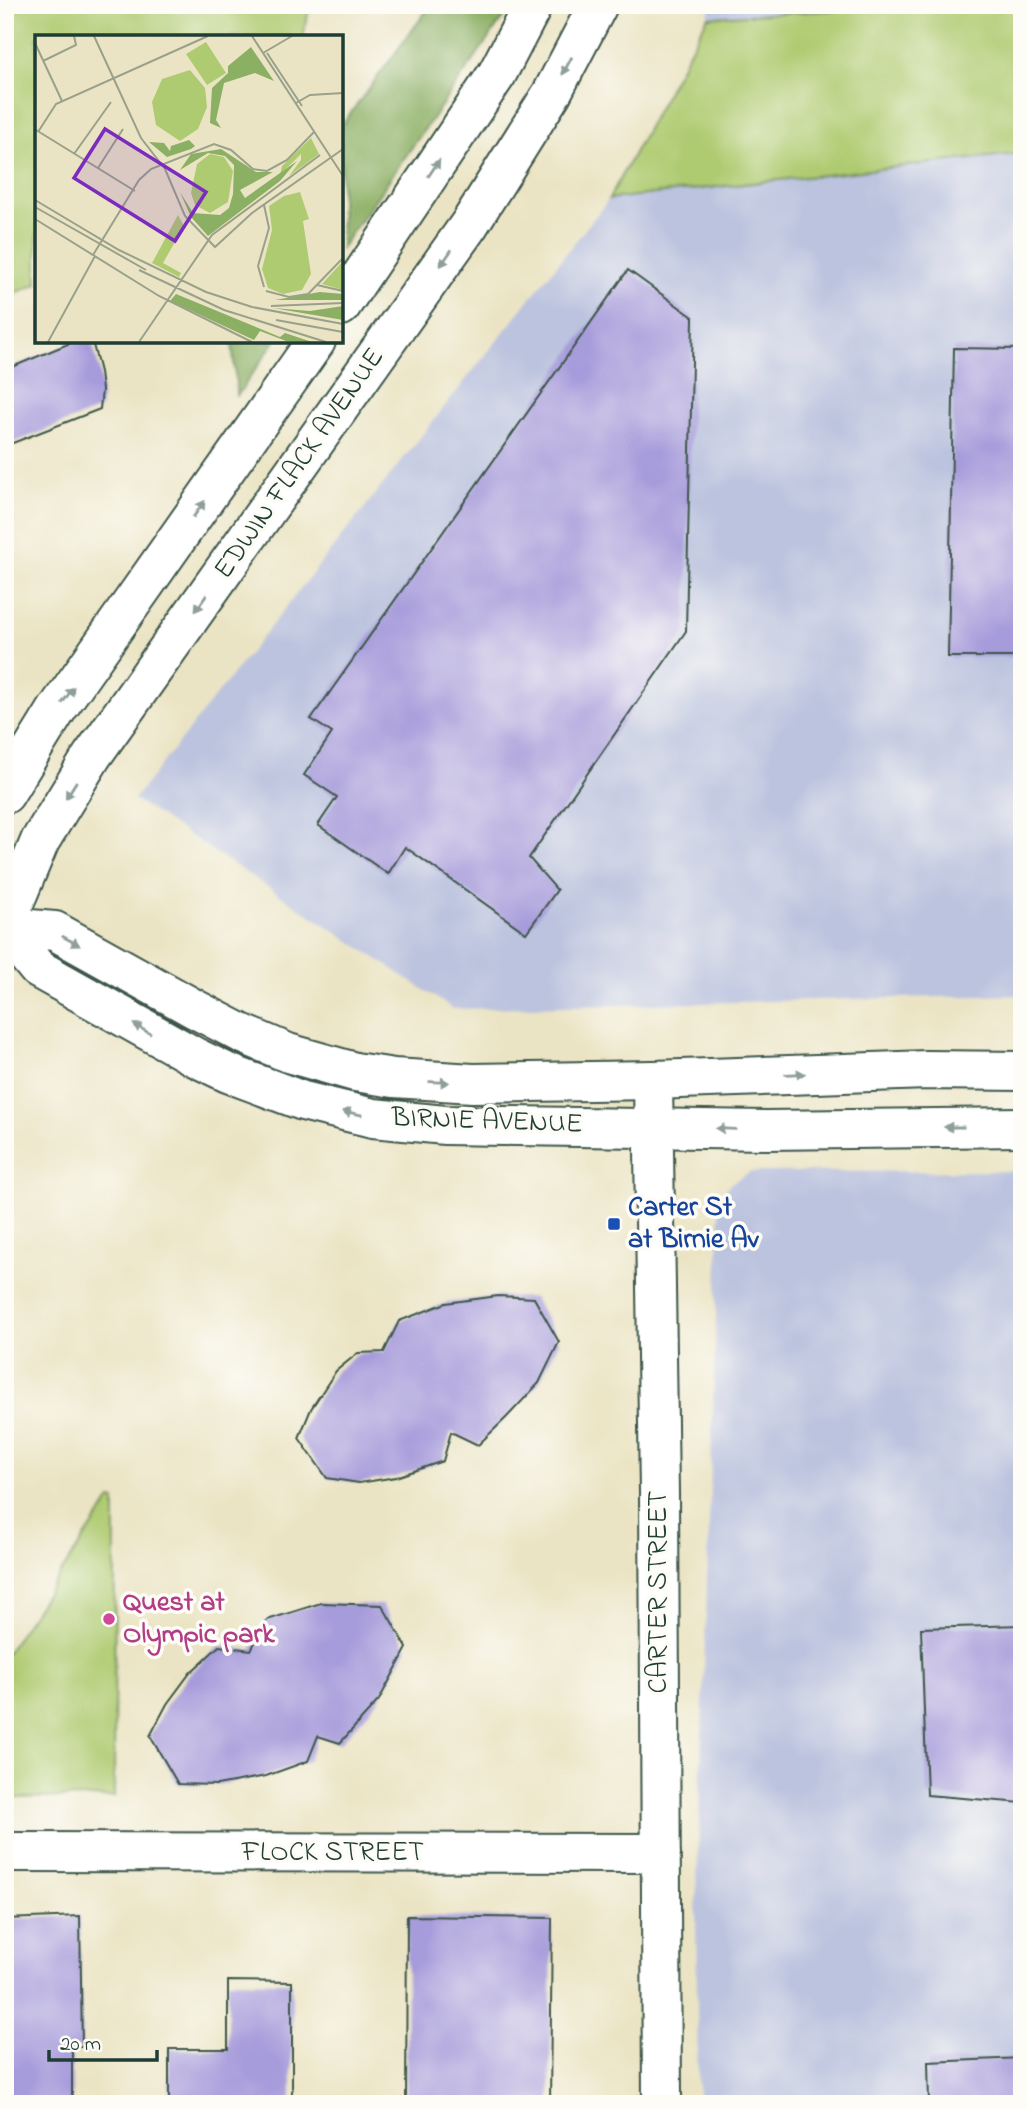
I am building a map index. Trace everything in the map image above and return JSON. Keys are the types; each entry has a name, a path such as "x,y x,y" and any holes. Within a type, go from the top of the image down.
{"street":[{"path":"343,303 497,74 533,5"},
{"name":"EDWIN FLACK AVENUE","path":"5,927 40,841 92,756 469,225 552,93 598,5"},
{"name":"EDWIN FLACK AVENUE","path":"5,794 58,708 315,343"},
{"name":"BIRNIE AVENUE","path":"5,927 55,932 241,1033 288,1053 355,1072 429,1082 653,1080 927,1070 1022,1072"},
{"name":"BIRNIE AVENUE","path":"5,927 38,970 184,1051 228,1073 275,1091 341,1111 411,1123 766,1130 1022,1127"},
{"path":"275,1091 288,1053"},
{"name":"CARTER STREET","path":"653,1080 662,2104"},
{"name":"FLOCK STREET","path":"5,1852 661,1853"}],"shaded area":[{"path":"710,5 943,5 708,17"},
{"path":"1022,153 1022,995 453,1009 134,799 609,199"},
{"path":"1022,1171 1022,2104 698,2104 696,1912 720,1196 731,1183 750,1172"}],"green space":[{"path":"5,5 310,5 303,35 35,35 35,285 5,297"},
{"path":"431,5 512,5 343,245 343,123"},
{"path":"943,5 1022,5 1022,153 609,199 708,17"},
{"path":"232,343 274,343 237,396"},
{"path":"111,1499 115,1500 114,1797 5,1798 5,1655"}],"building":[{"path":"628,270 693,317 686,631 529,858 557,890 526,933 405,847 388,874 318,825 337,797 304,775 332,733 311,719"},
{"path":"70,343 93,343 100,372 100,409 5,446 5,370"},
{"path":"954,348 1022,349 1022,657 948,657"},
{"path":"498,1296 534,1298 559,1342 539,1383 478,1445 451,1432 443,1461 396,1477 359,1483 327,1478 299,1438 311,1409 336,1371 358,1353 384,1352 399,1321 446,1303"},
{"path":"321,1603 382,1605 407,1648 379,1700 340,1743 318,1736 308,1761 266,1776 217,1785 178,1784 150,1736 167,1704 190,1673 219,1646 251,1650 267,1620"},
{"path":"1022,1625 1022,1803 927,1795 921,1628"},
{"path":"80,1916 82,2047 72,2047 72,2104 5,2104 5,1919"},
{"path":"407,1916 552,1918 550,2104 406,2104"},
{"path":"228,1981 292,1982 292,2104 169,2104 169,2049 228,2049"},
{"path":"1022,2058 1022,2104 929,2104 928,2062"}],"place":[{"name":"Carter St at Birnie Av","path":"614,1224"},
{"name":"Quest at Olympic park","path":"109,1619"}]}
